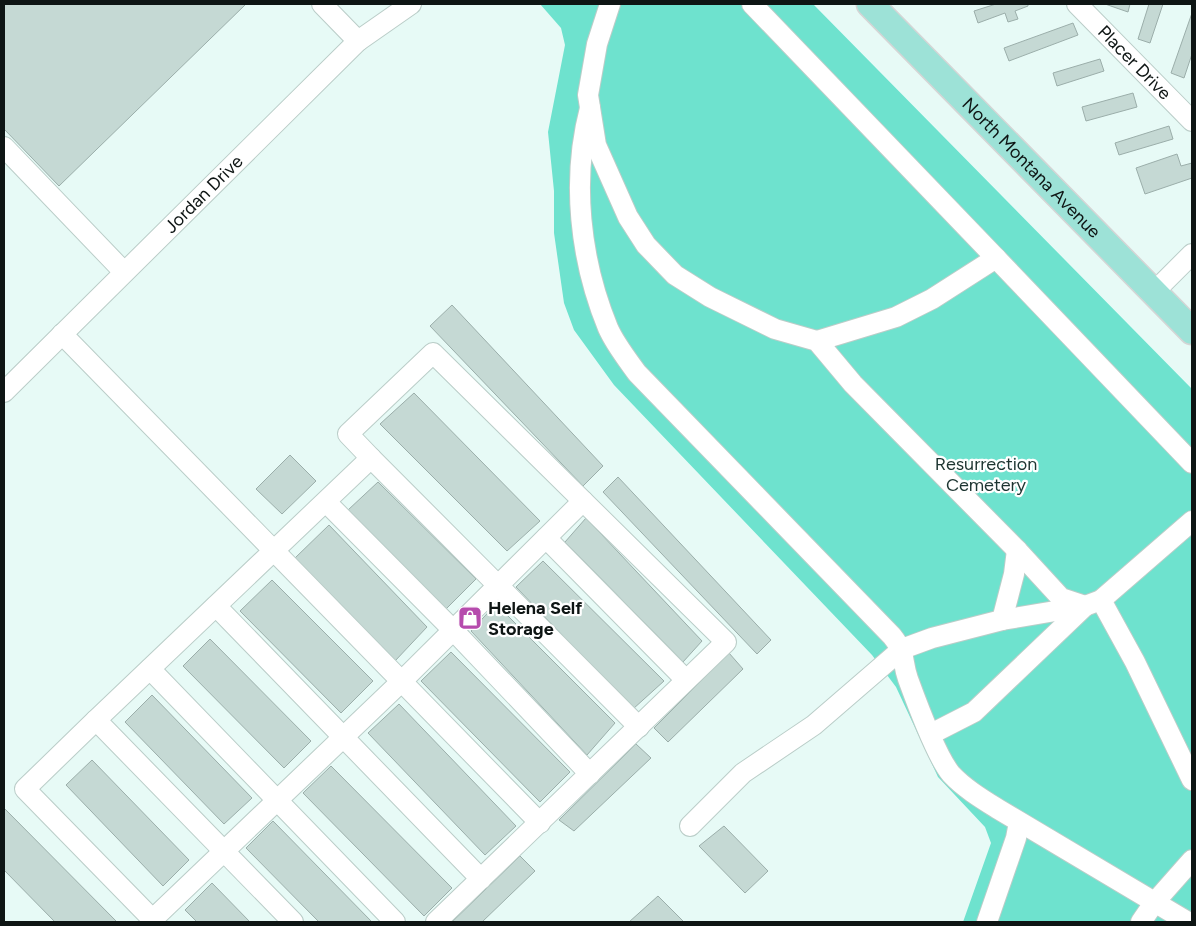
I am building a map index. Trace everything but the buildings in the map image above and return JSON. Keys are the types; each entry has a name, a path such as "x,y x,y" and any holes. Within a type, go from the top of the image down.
{"main road":[{"name":"North Montana Avenue","path":"870,4 1192,331"}],"street":[{"path":"322,4 358,41"},
{"name":"Jordan Drive","path":"4,392 358,41 411,4"},
{"path":"610,4 597,44 588,95 596,145 628,217 646,245 669,269 710,298 775,329 817,341 896,316 932,299 996,258"},
{"path":"752,4 1192,463"},
{"name":"Placer Drive","path":"1076,4 1192,121"},
{"path":"590,108 583,135 580,163 585,253 609,330 637,373 892,636 902,650 907,677 931,734 951,773 973,793 1018,822 1188,922"},
{"path":"4,146 124,272"},
{"path":"1154,292 1192,254"},
{"path":"62,334 540,823"},
{"path":"817,341 853,384 1018,550 1061,598 1093,603 1135,662 1192,780"},
{"path":"436,922 540,823 639,727 686,680 726,642 433,353 348,434 639,727"},
{"path":"371,458 25,789 153,921 402,681 583,501"},
{"path":"326,502 453,630 590,774"},
{"path":"931,734 974,712 1093,603 1192,521"},
{"path":"546,538 686,680"},
{"path":"1002,620 1018,550"},
{"path":"690,826 743,773 814,725 902,650 932,638 1002,620 1093,603"},
{"path":"216,606 481,879"},
{"path":"150,669 395,922"},
{"path":"96,720 293,922"},
{"path":"987,922 1016,838 1018,822"},
{"path":"1141,922 1154,903 1192,860"}],"green space":[{"name":"Resurrection Cemetery","path":"540,4 813,4 1192,389 1192,922 963,922 991,843 985,827 938,777 896,687 872,655 614,385 574,330 564,303 554,233 554,191 548,132 565,45 561,28"}],"place":[{"name":"Helena Self Storage","path":"470,618"}]}
